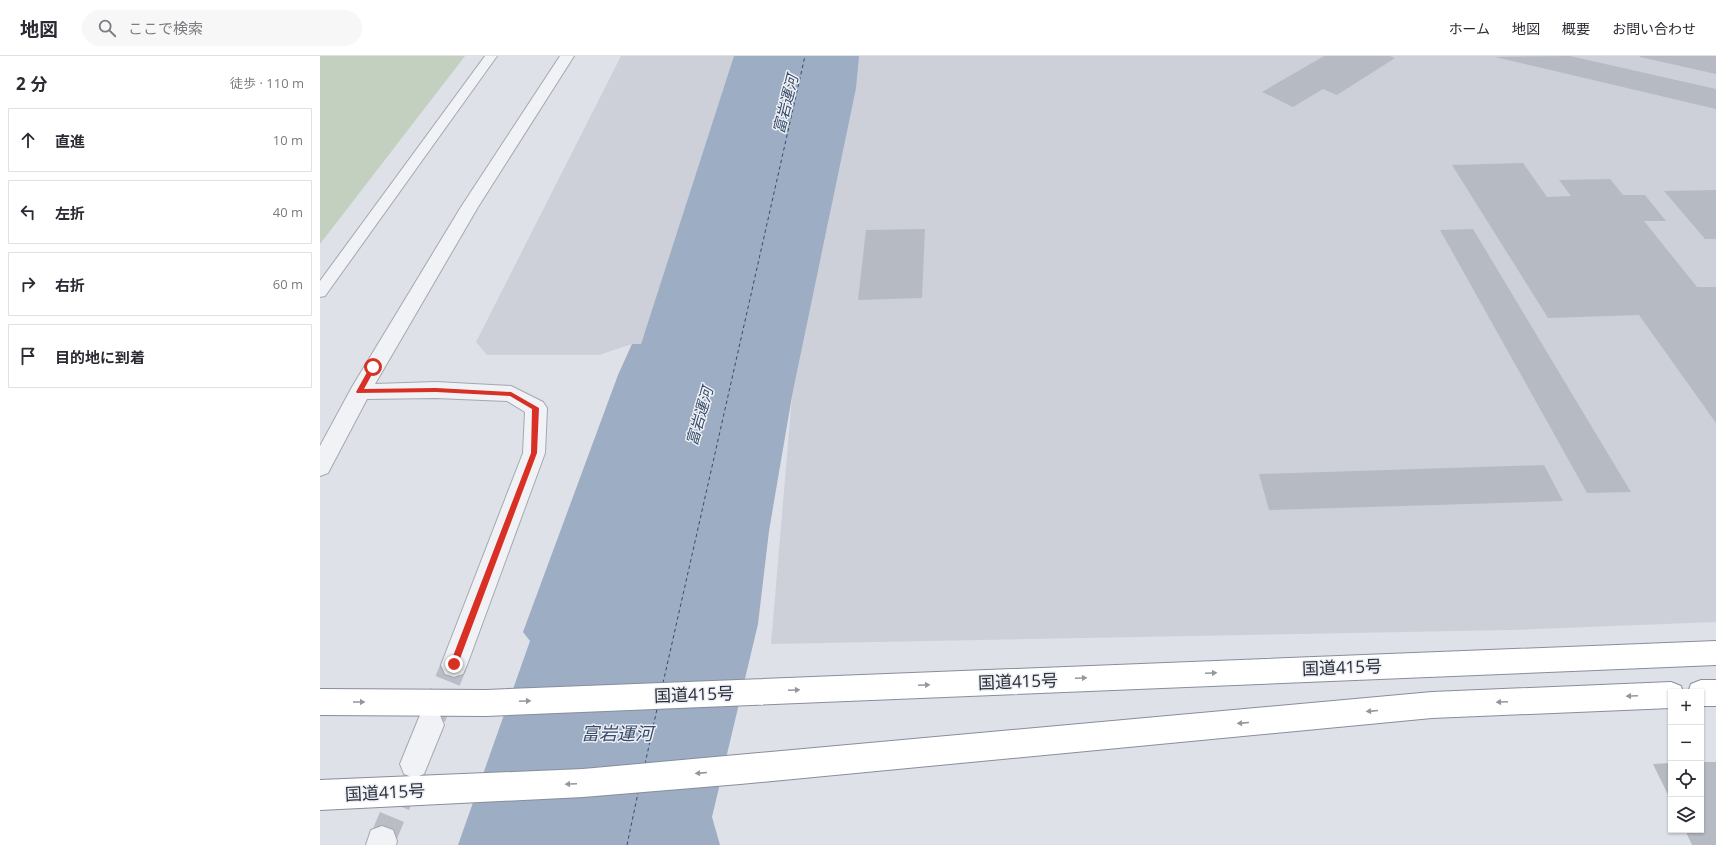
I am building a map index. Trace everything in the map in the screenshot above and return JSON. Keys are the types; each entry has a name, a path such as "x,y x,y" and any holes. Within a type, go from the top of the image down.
{"highway":[{"name":"国道415号","path":"320,702 486,703 1716,653"},
{"path":"1704,693 1716,693"},
{"name":"国道415号","path":"320,795 583,783 740,770 1432,705 1668,695"}],"street":[{"path":"320,466 394,330 518,128 566,56"},
{"path":"359,392 436,390 511,394 536,408 534,453 454,664"},
{"path":"414,764 430,725"}],"lane":[{"path":"320,292 491,56"}],"shaded area":[{"path":"621,56 735,56 641,344 632,344 599,355 487,355 476,342"},
{"path":"857,56 1716,56 1716,622 1510,630 771,644 792,396 829,218"}],"green space":[{"path":"320,56 465,56 320,244"}],"water":[{"name":"富岩運河","path":"734,56 859,56 856,88 792,396 769,531 758,624 712,817 720,845 458,845 530,641 523,632 618,375 632,344 641,344"}],"building":[{"path":"1324,56 1390,56 1395,58 1337,95 1323,89 1293,107 1262,92"},
{"path":"1570,56 1716,89 1716,109 1495,57"},
{"path":"1716,56 1716,74 1640,57"},
{"path":"1523,163 1547,197 1571,196 1559,180 1610,179 1623,195 1645,195 1666,221 1644,221 1697,287 1716,287 1716,423 1639,315 1548,318 1452,165"},
{"path":"1716,190 1716,239 1705,239 1664,191"},
{"path":"925,229 922,298 858,300 866,230"},
{"path":"1473,229 1631,492 1587,493 1440,230"},
{"path":"1544,465 1563,501 1269,510 1259,474"},
{"path":"1704,762 1716,762 1716,845 1692,845 1686,833 1704,833"},
{"path":"1668,763 1668,795 1653,764"}],"ferry route":[{"path":"663,683 805,56"},
{"path":"645,764 657,709"},
{"path":"627,845 638,793"}],"tunnel":[{"path":"433,717 454,665"},
{"path":"382,841 414,764"}],"route":[{"path":"373,367 359,392 436,390 511,394 536,408 534,453 454,664"}]}
